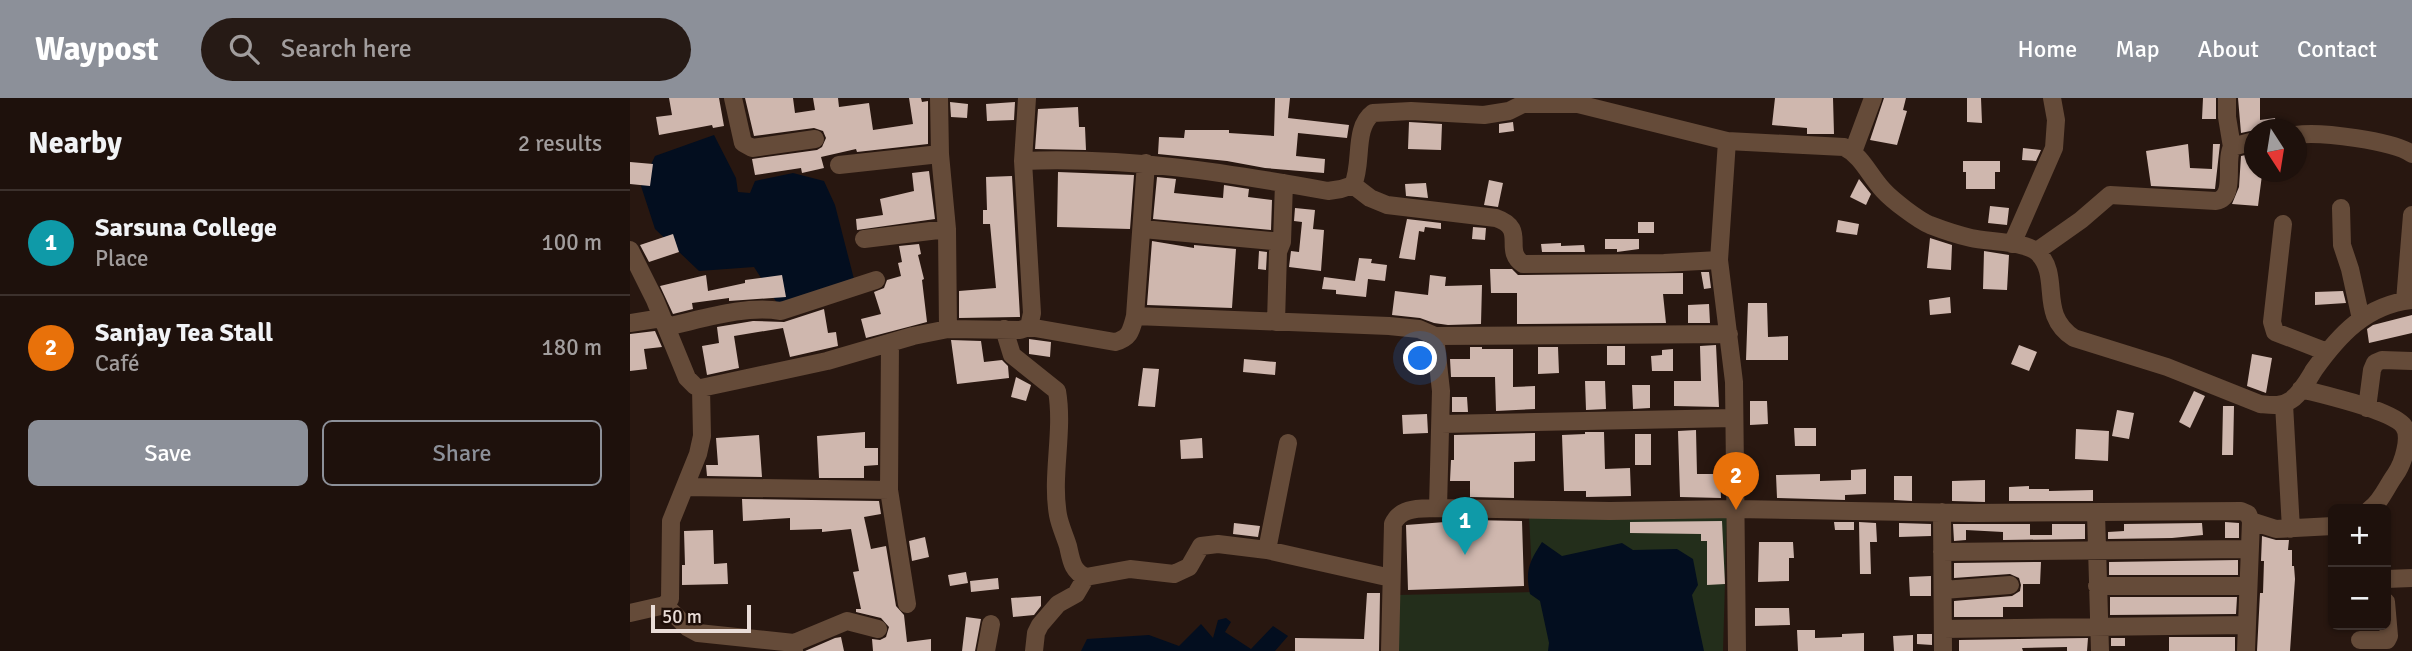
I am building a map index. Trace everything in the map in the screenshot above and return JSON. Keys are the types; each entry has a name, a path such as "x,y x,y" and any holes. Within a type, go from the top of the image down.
{"street":[{"path":"733,98 743,143 752,148 814,139"},
{"path":"939,98 940,155 947,229 948,329"},
{"path":"1027,98 1023,161 1032,313 1029,327"},
{"path":"1853,152 1874,98"},
{"path":"2012,244 2054,148 2056,120 2052,98"},
{"path":"2037,251 2081,220 2110,195 2223,200 2227,194 2229,153 2232,146 2227,98"},
{"path":"1023,161 1081,159 1146,163 1207,170 1328,191 1353,185 1357,175 1367,107 1377,111 1496,114 1523,101 1614,104 1727,141 1833,145 1853,152 1883,190 1927,224 1972,238 2037,251 2046,263 2054,316 2062,330 2074,338 2168,367 2260,404 2284,404 2294,398 2348,327 2361,319 2408,301 2412,215"},
{"path":"2307,134 2323,133 2382,144 2412,154"},
{"path":"1727,141 1720,260 1734,382 1737,651"},
{"path":"2232,146 2244,143"},
{"path":"839,165 940,155"},
{"path":"630,250 687,379 701,388 827,361 890,342 948,329 1020,330 1029,327 1115,342 1126,339 1131,332 1135,316 1146,163"},
{"path":"1276,323 1284,183"},
{"path":"1353,185 1370,198 1387,205 1496,218 1507,222 1513,230 1515,256 1524,264 1720,260"},
{"path":"2341,208 2342,245 2361,319"},
{"path":"2283,224 2272,322 2275,332 2327,352"},
{"path":"864,239 947,229"},
{"path":"1143,229 1282,243"},
{"path":"630,323 664,323 765,309 781,311 876,280"},
{"path":"1135,316 1389,326 1419,329 1435,336 1729,334"},
{"path":"1004,329 1012,355 1057,391 1061,415 1058,516 1076,572 1086,577 1130,569 1174,574 1189,567 1201,546 1218,544 1267,550 1391,578"},
{"path":"1435,336 1441,391 1438,508"},
{"path":"890,342 889,490 907,604"},
{"path":"2367,408 2375,363 2382,360 2412,361"},
{"path":"665,606 671,592 671,521 686,487 702,436 701,388"},
{"path":"2301,389 2367,408 2403,424 2408,436 2401,468 2377,504"},
{"path":"2284,404 2291,529"},
{"path":"1441,424 1734,418"},
{"path":"1267,550 1288,443"},
{"path":"686,487 889,490"},
{"path":"1390,651 1393,524 1404,510 1438,508 1610,512 1735,509 2096,513 2157,510 2241,511 2249,514 2251,521 2246,651"},
{"path":"1942,512 1943,651"},
{"path":"2096,513 2100,651"},
{"path":"2251,521 2276,530 2325,527"},
{"path":"1942,552 2249,549"},
{"path":"1034,651 1040,625 1058,604 1076,594 1086,577"},
{"path":"2391,579 2412,578"},
{"path":"1943,590 2010,585"},
{"path":"2097,586 2248,586"},
{"path":"630,613 665,606"},
{"path":"665,606 698,633 794,647 847,621 878,629"},
{"path":"986,651 991,624"},
{"path":"1943,629 2247,625"},
{"path":"2360,640 2387,640 2388,630"}],"green space":[{"path":"1727,513 1723,651 1397,651 1396,595 1533,592 1529,516"}],"water":[{"path":"714,135 736,178 738,192 750,193 755,181 793,173 824,181 835,205 855,283 779,306 754,267 699,271 655,229 641,186 655,156"},
{"path":"1542,542 1562,556 1622,543 1633,550 1677,549 1693,559 1698,585 1692,595 1704,651 1548,651 1549,643 1540,601 1530,594 1528,579 1531,561"},
{"path":"1226,618 1231,622 1225,632 1251,649 1273,626 1288,636 1275,651 1081,651 1087,639 1149,635 1179,646 1201,624 1213,638 1218,620"}],"building":[{"path":"669,98 719,98 724,126 713,128 712,125 659,135 656,117 672,115"},
{"path":"745,98 793,98 795,113 815,110 813,98 838,98 839,107 869,103 873,130 913,124 909,98 921,98 922,102 928,101 928,144 857,152 856,149 821,157 824,168 802,173 801,168 755,175 752,159 817,150 822,147 826,138 823,131 814,128 754,136"},
{"path":"1275,98 1290,98 1288,118 1349,125 1347,138 1298,133 1296,156 1325,159 1324,173 1158,154 1159,137 1184,138 1185,130 1229,130 1229,133 1274,136"},
{"path":"1775,98 1833,98 1834,134 1807,134 1807,128 1772,125"},
{"path":"1884,98 1906,98 1903,110 1907,111 1897,145 1870,140"},
{"path":"1967,98 1981,98 1982,123 1967,122"},
{"path":"2203,98 2216,98 2216,119 2202,119"},
{"path":"2238,98 2260,98 2260,119 2244,119 2244,132 2241,133"},
{"path":"950,102 968,104 967,118 951,117"},
{"path":"1015,102 1014,120 987,121 986,104"},
{"path":"1078,107 1079,127 1085,127 1086,150 1035,149 1038,109"},
{"path":"1409,122 1442,124 1441,150 1408,149"},
{"path":"1513,122 1514,131 1499,133 1499,124"},
{"path":"2188,144 2190,168 2212,169 2213,144 2220,144 2215,189 2151,186 2146,151"},
{"path":"2023,148 2041,150 2036,161 2022,160"},
{"path":"2244,155 2244,182 2261,182 2258,206 2232,204 2239,187 2241,156"},
{"path":"1963,161 2000,161 2000,172 1995,172 1995,189 1966,189"},
{"path":"630,162 653,164 650,186 630,184"},
{"path":"929,171 935,219 857,230 856,219 883,215 880,199 914,191 912,173"},
{"path":"1058,172 1134,175 1130,229 1057,227"},
{"path":"1012,176 1020,317 959,318 959,291 996,288 990,224 983,224 983,210 987,210 986,177"},
{"path":"1157,177 1176,179 1174,193 1223,198 1224,185 1249,189 1248,197 1272,200 1271,230 1153,219"},
{"path":"1859,179 1871,194 1866,205 1850,197"},
{"path":"1489,180 1503,183 1498,207 1484,205"},
{"path":"1426,183 1428,198 1406,196 1405,184"},
{"path":"1990,206 2009,208 2007,225 1988,223"},
{"path":"1295,208 1315,210 1313,229 1324,230 1321,271 1289,267 1291,251 1299,252 1302,222 1294,221"},
{"path":"1407,219 1441,223 1441,229 1425,227 1424,232 1419,231 1415,260 1399,258"},
{"path":"1838,220 1859,224 1857,235 1836,232"},
{"path":"1638,222 1654,222 1654,233 1638,233"},
{"path":"1473,227 1486,228 1485,240 1472,239"},
{"path":"673,234 679,252 649,262 640,245"},
{"path":"1930,238 1952,245 1951,270 1927,268"},
{"path":"1605,239 1639,239 1639,249 1617,252 1617,249 1605,249"},
{"path":"1152,241 1194,248 1194,245 1236,249 1232,308 1147,305"},
{"path":"1561,243 1561,246 1584,245 1585,252 1542,252 1541,244"},
{"path":"919,244 921,254 918,255 924,279 927,322 866,338 861,319 881,314 874,292 884,288 887,280 901,276 898,263 902,262 899,246"},
{"path":"1259,251 1267,252 1266,270 1258,269"},
{"path":"1984,251 2009,255 2007,290 1983,289"},
{"path":"1359,258 1372,259 1371,263 1387,265 1385,281 1368,279 1366,297 1336,294 1336,290 1322,289 1324,277 1355,281"},
{"path":"1490,269 1512,269 1518,275 1683,273 1683,294 1663,294 1666,323 1517,324 1517,293 1491,293"},
{"path":"1701,272 1709,272 1711,288 1704,289"},
{"path":"706,275 708,291 745,283 745,280 782,275 786,297 729,301 729,298 692,303 693,309 673,314 660,286"},
{"path":"1430,275 1446,277 1445,286 1482,285 1481,324 1448,325 1392,315 1395,291 1428,295"},
{"path":"2343,291 2346,303 2315,305 2315,292"},
{"path":"1950,297 1951,313 1930,315 1929,300"},
{"path":"1748,303 1767,303 1768,337 1788,336 1788,360 1746,360"},
{"path":"1709,304 1710,323 1688,323 1688,305"},
{"path":"824,309 828,333 836,332 838,346 790,357 783,328 734,336 739,368 707,375 702,346 719,343 717,327 753,321 784,322"},
{"path":"2412,315 2412,333 2369,343 2367,329 2373,325"},
{"path":"655,331 662,347 644,349 647,369 630,371 630,334"},
{"path":"1029,339 1051,342 1050,357 1029,354"},
{"path":"951,340 981,341 984,362 1002,360 1008,366 1009,378 957,384"},
{"path":"1716,345 1719,407 1674,406 1674,381 1701,381 1700,346"},
{"path":"2019,345 2037,352 2029,371 2011,364"},
{"path":"1607,346 1625,346 1625,365 1607,365"},
{"path":"1470,347 1513,349 1513,387 1535,386 1535,409 1496,411 1495,377 1451,377 1450,359 1470,359"},
{"path":"1538,347 1558,347 1559,373 1538,374"},
{"path":"1673,349 1673,371 1652,371 1651,356 1662,355 1662,350"},
{"path":"2252,354 2272,358 2266,393 2247,386"},
{"path":"1244,359 1276,362 1275,375 1243,372"},
{"path":"1143,368 1159,369 1155,407 1138,406"},
{"path":"1016,377 1031,385 1026,401 1011,397"},
{"path":"1585,381 1605,381 1606,409 1586,410"},
{"path":"1632,385 1650,385 1650,408 1633,409"},
{"path":"2194,391 2205,396 2190,428 2179,422"},
{"path":"1452,397 1467,397 1468,412 1452,412"},
{"path":"1750,401 1767,401 1768,424 1750,425"},
{"path":"2223,406 2234,406 2233,455 2222,455"},
{"path":"2117,410 2134,413 2129,439 2112,436"},
{"path":"1427,414 1428,433 1403,434 1402,415"},
{"path":"1794,428 1816,428 1816,446 1795,446"},
{"path":"2076,429 2109,431 2108,461 2075,459"},
{"path":"1696,430 1697,474 1720,474 1721,498 1680,497 1678,431"},
{"path":"865,432 865,448 878,448 878,465 864,466 864,478 819,478 817,436"},
{"path":"1604,432 1605,469 1630,468 1631,496 1586,497 1586,491 1564,491 1562,435"},
{"path":"1535,433 1535,461 1514,462 1514,498 1470,497 1470,481 1450,481 1451,460 1454,460 1454,435"},
{"path":"1635,434 1651,434 1651,465 1635,465"},
{"path":"759,435 762,477 707,476 706,465 718,465 716,438"},
{"path":"1202,438 1203,458 1181,459 1180,440"},
{"path":"1866,469 1866,494 1845,495 1845,500 1777,498 1776,475 1820,474 1820,481 1851,480 1851,470"},
{"path":"1894,476 1912,476 1912,501 1894,500"},
{"path":"1985,480 1985,502 1952,501 1952,481"},
{"path":"2029,486 2029,489 2049,491 2093,490 2093,501 2009,501 2009,487"},
{"path":"742,499 879,501 881,514 864,517 871,549 886,546 896,606 904,615 907,642 931,639 931,651 873,651 872,639 880,640 886,637 889,627 881,618 856,612 856,609 861,609 853,572 859,571 851,529 822,532 822,529 790,530 790,518 743,521"},
{"path":"1471,520 1522,521 1524,586 1408,590 1406,525"},
{"path":"1722,521 1725,584 1707,585 1707,541 1701,541 1701,534 1630,533 1630,522"},
{"path":"1834,522 1854,522 1854,530 1835,530"},
{"path":"1859,522 1876,523 1877,542 1870,542 1871,574 1860,574"},
{"path":"2225,522 2239,523 2239,538 2225,538"},
{"path":"1234,523 1260,526 1258,537 1233,534"},
{"path":"1899,523 1931,524 1931,536 1899,537"},
{"path":"2202,523 2203,535 2108,539 2108,532 2124,531 2124,524"},
{"path":"1953,524 2030,524 2030,535 2052,535 2052,524 2085,524 2085,539 2003,540 2003,532 1966,530 1966,540 1954,541"},
{"path":"713,530 714,564 727,563 728,584 682,585 682,565 685,565 684,531"},
{"path":"2262,536 2289,540 2288,550 2292,550 2295,579 2290,651 2257,651 2260,593 2263,593"},
{"path":"925,537 929,557 912,561 909,541"},
{"path":"1759,542 1793,542 1794,558 1789,558 1789,581 1758,582"},
{"path":"2238,560 2238,575 2109,575 2109,562"},
{"path":"2041,562 2040,584 2023,584 2023,607 2003,607 2003,617 1954,617 1954,601 2012,596 2020,591 2021,585 2019,578 2010,574 1954,578 1954,563"},
{"path":"966,572 968,583 950,586 948,575"},
{"path":"1931,576 1931,596 1910,596 1909,577"},
{"path":"998,578 999,589 971,592 970,581"},
{"path":"1367,593 1380,593 1379,651 1295,651 1295,638 1364,639"},
{"path":"1041,596 1041,606 1034,615 1013,617 1011,598"},
{"path":"2110,597 2237,597 2236,614 2110,615"},
{"path":"1755,608 1789,608 1790,625 1755,626"},
{"path":"966,617 981,619 975,651 962,651"},
{"path":"1797,630 1815,630 1815,638 1864,633 1864,651 1798,651"},
{"path":"1917,634 1932,634 1932,645 1917,644"},
{"path":"1913,635 1913,651 1894,651 1893,636"},
{"path":"841,637 844,651 805,651 835,638"},
{"path":"2169,637 2235,637 2235,651 2169,651"},
{"path":"2088,638 2087,651 2067,651 2067,647 2022,648 2023,651 1959,651 1959,640"},
{"path":"2111,638 2125,638 2125,646 2111,646"}],"place":[{"name":"Sanjay Tea Stall","path":"1736,510"},
{"name":"Sarsuna College","path":"1465,555"}]}
